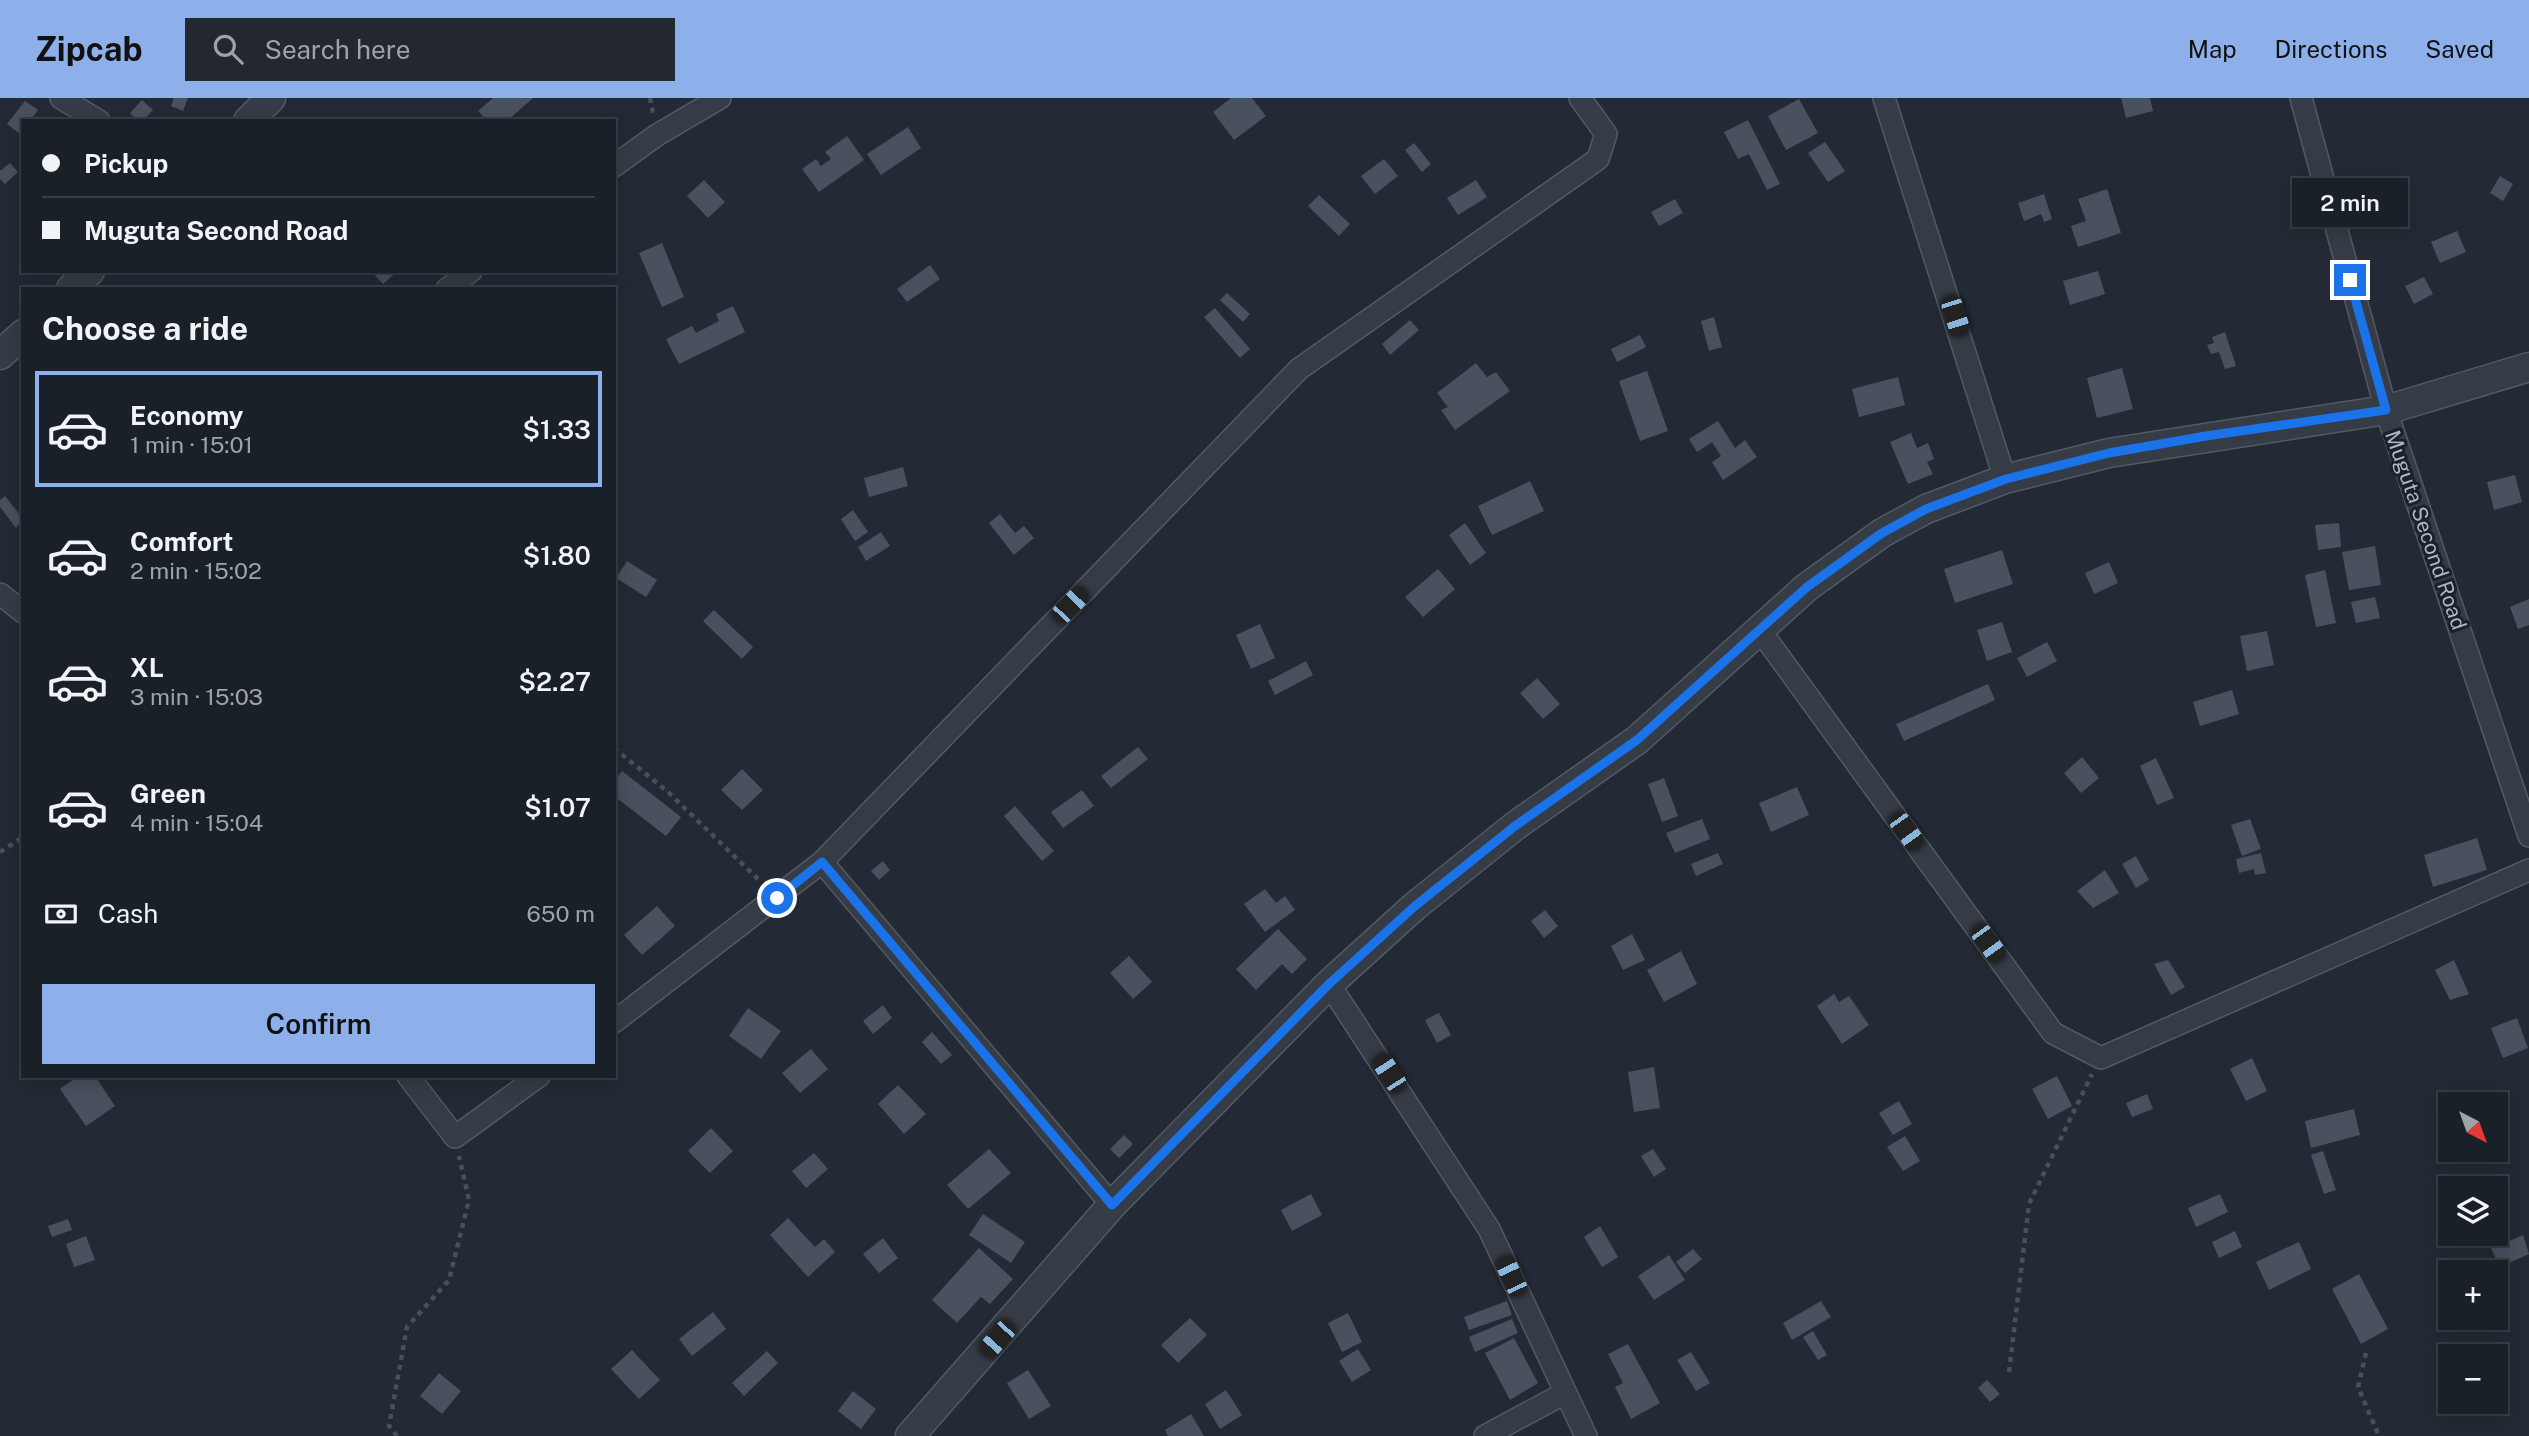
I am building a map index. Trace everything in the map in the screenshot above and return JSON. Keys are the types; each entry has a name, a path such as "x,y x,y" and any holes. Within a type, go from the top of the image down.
{"street":[{"path":"61,98 96,119"},
{"path":"250,119 271,98"},
{"path":"616,165 657,135 720,98"},
{"path":"616,1020 822,862 1299,369 1598,159 1606,134 1580,98"},
{"path":"1884,98 2006,479"},
{"name":"Muguta Second Road","path":"2301,98 2386,410 2529,836"},
{"path":"73,287 88,273"},
{"path":"450,287 468,273"},
{"path":"0,355 21,336"},
{"path":"909,1436 1112,1205 1329,984 1415,906 1515,826 1637,740 1807,587 1882,533 1926,509 2006,479 2121,451 2386,410 2529,367"},
{"path":"0,594 21,610"},
{"path":"1759,629 2053,1033 2101,1058 2529,870"},
{"path":"822,862 1112,1205"},
{"path":"1329,984 1489,1229 1586,1436"},
{"path":"410,1078 455,1137 536,1078"},
{"path":"1485,1436 1564,1393"}],"path":[{"path":"616,750 668,792 777,898"},
{"path":"0,852 21,838"},
{"path":"2009,1372 2029,1204 2101,1058"},
{"path":"397,1436 389,1426 407,1327 449,1280 469,1200 455,1137"},
{"path":"2366,1353 2358,1387 2378,1436"}],"building":[{"path":"174,98 188,98 183,111 171,106"},
{"path":"493,98 533,98 509,119 485,119 478,111"},
{"path":"1231,98 1252,98 1266,116 1234,140 1213,112"},
{"path":"2121,98 2150,98 2153,111 2126,118"},
{"path":"1799,99 1818,133 1786,150 1768,116"},
{"path":"142,100 153,110 145,119 136,119 130,113"},
{"path":"25,101 38,110 31,119 21,119 20,134 7,124"},
{"path":"1748,120 1780,184 1767,190 1749,154 1738,159 1724,132"},
{"path":"908,127 921,148 881,175 867,154"},
{"path":"847,136 864,160 819,192 802,169 816,159 821,166 831,159 825,152"},
{"path":"1825,142 1845,171 1828,182 1808,153"},
{"path":"1414,143 1431,164 1422,172 1405,150"},
{"path":"1384,159 1398,176 1375,194 1361,176"},
{"path":"10,163 18,172 5,184 0,179 0,171"},
{"path":"2500,176 2513,184 2503,201 2490,193"},
{"path":"704,180 725,202 708,218 687,196"},
{"path":"1476,180 1487,197 1458,215 1447,198"},
{"path":"2107,189 2121,233 2078,247 2071,226 2086,221 2078,199"},
{"path":"2044,194 2052,219 2044,222 2041,214 2024,221 2018,203"},
{"path":"1319,195 1350,224 1339,236 1308,206"},
{"path":"1675,199 1683,213 1659,226 1651,212"},
{"path":"2457,231 2466,252 2440,263 2431,242"},
{"path":"662,243 684,297 662,307 639,253"},
{"path":"930,265 940,279 907,302 897,289"},
{"path":"2098,271 2105,294 2070,305 2063,281"},
{"path":"373,273 396,273 383,284"},
{"path":"2424,277 2433,294 2414,304 2405,286"},
{"path":"1227,293 1250,314 1243,322 1220,300"},
{"path":"733,306 745,332 679,364 666,339 692,326 696,333 719,321 716,314"},
{"path":"1215,308 1250,349 1240,358 1204,317"},
{"path":"1714,317 1722,347 1709,351 1701,321"},
{"path":"1410,320 1419,330 1390,355 1382,344"},
{"path":"2225,332 2236,366 2225,369 2219,352 2211,354 2207,345 2214,343 2212,337"},
{"path":"1640,335 1646,347 1617,362 1611,349"},
{"path":"1476,363 1487,377 1496,372 1510,391 1455,430 1441,410 1448,407 1437,393"},
{"path":"2122,368 2133,409 2097,418 2087,378"},
{"path":"1647,371 1668,431 1640,441 1619,381"},
{"path":"1898,377 1905,405 1859,417 1852,389"},
{"path":"1718,421 1735,448 1745,440 1757,457 1723,480 1712,462 1721,456 1712,442 1697,452 1689,439"},
{"path":"1911,433 1917,448 1928,443 1934,459 1927,462 1933,474 1908,484 1890,442"},
{"path":"903,467 908,486 869,497 864,478"},
{"path":"2515,475 2522,502 2494,510 2487,482"},
{"path":"1530,481 1544,511 1492,535 1478,506"},
{"path":"5,496 21,516 16,528 0,507 0,500"},
{"path":"853,510 868,532 855,541 841,519"},
{"path":"1000,514 1015,533 1024,526 1034,538 1014,555 989,523"},
{"path":"1465,523 1486,553 1470,565 1449,535"},
{"path":"2339,523 2341,547 2318,550 2315,525"},
{"path":"881,532 890,546 866,561 858,547"},
{"path":"2375,546 2381,585 2349,590 2342,552"},
{"path":"2002,550 2013,584 1955,603 1944,569"},
{"path":"627,561 657,580 646,597 616,578"},
{"path":"2109,562 2118,583 2094,594 2085,573"},
{"path":"1438,569 1455,589 1423,617 1405,597"},
{"path":"2325,570 2336,623 2316,627 2305,575"},
{"path":"2375,597 2380,618 2356,623 2351,602"},
{"path":"2529,599 2529,625 2518,629 2510,607"},
{"path":"714,610 753,647 742,659 703,621"},
{"path":"2002,622 2012,652 1987,661 1977,630"},
{"path":"1260,624 1275,658 1251,669 1236,635"},
{"path":"2267,631 2274,665 2247,671 2240,636"},
{"path":"2047,642 2057,661 2027,677 2017,658"},
{"path":"1306,661 1313,675 1275,695 1268,681"},
{"path":"1537,678 1560,704 1543,719 1520,693"},
{"path":"1988,684 1995,700 1904,741 1896,724"},
{"path":"2232,690 2239,714 2200,726 2193,702"},
{"path":"1138,747 1148,759 1111,788 1101,776"},
{"path":"2082,757 2099,778 2081,793 2064,773"},
{"path":"2156,758 2174,798 2157,805 2140,766"},
{"path":"742,769 763,790 742,810 721,790"},
{"path":"622,771 681,817 666,836 616,798 616,778"},
{"path":"1664,778 1678,816 1662,822 1648,784"},
{"path":"1797,787 1809,815 1771,832 1759,803"},
{"path":"1082,790 1094,806 1063,828 1051,812"},
{"path":"1015,806 1054,851 1042,861 1004,816"},
{"path":"1702,819 1710,839 1675,853 1666,833"},
{"path":"2250,819 2261,849 2242,856 2231,825"},
{"path":"2477,838 2487,870 2433,887 2424,855"},
{"path":"1718,853 1723,864 1696,876 1691,864"},
{"path":"2261,853 2266,873 2255,875 2254,869 2239,873 2236,859"},
{"path":"2136,856 2149,880 2136,888 2122,864"},
{"path":"883,861 890,870 879,880 871,871"},
{"path":"2105,870 2119,893 2093,908 2077,891"},
{"path":"1265,889 1276,903 1285,896 1295,910 1265,932 1244,904"},
{"path":"657,906 675,926 642,955 624,935"},
{"path":"1545,910 1558,926 1544,938 1531,921"},
{"path":"1278,929 1307,959 1292,974 1282,964 1256,990 1236,969"},
{"path":"1632,934 1645,960 1623,970 1611,946"},
{"path":"1681,951 1697,984 1664,1002 1647,970"},
{"path":"1129,956 1152,982 1133,999 1110,973"},
{"path":"2168,960 2185,987 2171,995 2154,964"},
{"path":"2454,960 2469,994 2450,1000 2435,970"},
{"path":"1834,994 1839,1002 1849,996 1869,1025 1842,1044 1817,1006"},
{"path":"883,1005 892,1018 873,1034 863,1021"},
{"path":"748,1008 781,1031 761,1059 729,1036"},
{"path":"1439,1013 1451,1035 1437,1043 1425,1020"},
{"path":"2517,1018 2528,1048 2503,1058 2491,1028"},
{"path":"932,1032 952,1055 941,1064 922,1042"},
{"path":"811,1049 828,1069 800,1093 782,1073"},
{"path":"2252,1058 2267,1091 2246,1101 2230,1069"},
{"path":"1654,1067 1660,1108 1634,1112 1628,1072"},
{"path":"2057,1076 2072,1106 2048,1119 2032,1089"},
{"path":"75,1078 96,1078 115,1106 86,1126 60,1089"},
{"path":"898,1085 926,1114 904,1134 878,1104"},
{"path":"2147,1094 2153,1109 2132,1117 2126,1103"},
{"path":"1899,1101 1912,1124 1893,1135 1879,1113"},
{"path":"2354,1109 2360,1135 2311,1148 2305,1121"},
{"path":"711,1128 733,1151 710,1173 688,1151"},
{"path":"1124,1135 1133,1144 1119,1158 1110,1149"},
{"path":"1905,1136 1920,1161 1903,1171 1887,1147"},
{"path":"989,1149 1011,1173 968,1209 947,1185"},
{"path":"1653,1149 1666,1169 1654,1177 1641,1156"},
{"path":"2323,1151 2336,1190 2324,1194 2311,1155"},
{"path":"814,1153 828,1169 806,1188 792,1171"},
{"path":"1311,1194 1322,1215 1292,1231 1281,1210"},
{"path":"2220,1194 2228,1212 2196,1227 2188,1208"},
{"path":"983,1214 1025,1242 1011,1263 969,1235"},
{"path":"788,1218 815,1247 824,1239 835,1252 808,1277 770,1235"},
{"path":"68,1219 72,1230 52,1237 48,1226"},
{"path":"1600,1226 1618,1257 1602,1267 1584,1237"},
{"path":"2235,1231 2242,1247 2219,1258 2212,1242"},
{"path":"2523,1235 2529,1254 2508,1263 2508,1260 2497,1260 2490,1246 2508,1246 2508,1242"},
{"path":"86,1236 95,1260 74,1267 66,1244"},
{"path":"883,1238 898,1258 879,1273 863,1254"},
{"path":"2299,1242 2311,1269 2269,1290 2256,1262"},
{"path":"979,1248 1013,1279 990,1304 981,1297 957,1323 932,1300"},
{"path":"1693,1249 1702,1259 1685,1273 1676,1262"},
{"path":"1669,1255 1685,1280 1654,1300 1638,1276"},
{"path":"2359,1274 2388,1329 2361,1344 2332,1289"},
{"path":"1507,1301 1512,1315 1469,1330 1464,1317"},
{"path":"1821,1301 1831,1317 1792,1340 1783,1323"},
{"path":"713,1312 726,1329 692,1356 679,1339"},
{"path":"1348,1313 1362,1342 1342,1352 1328,1323"},
{"path":"1190,1318 1207,1335 1178,1363 1161,1345"},
{"path":"1512,1319 1518,1333 1475,1352 1469,1337"},
{"path":"1813,1331 1827,1355 1818,1360 1803,1337"},
{"path":"1514,1338 1538,1383 1510,1400 1485,1353"},
{"path":"1628,1344 1660,1403 1631,1419 1615,1387 1623,1383 1608,1354"},
{"path":"1358,1349 1371,1370 1352,1382 1339,1361"},
{"path":"632,1350 660,1380 639,1399 611,1369"},
{"path":"767,1351 778,1363 744,1396 732,1383"},
{"path":"1691,1352 1710,1383 1696,1391 1677,1360"},
{"path":"1028,1370 1051,1406 1029,1419 1007,1383"},
{"path":"439,1373 461,1391 442,1414 420,1396"},
{"path":"1987,1380 2000,1394 1990,1402 1978,1388"},
{"path":"1226,1390 1242,1415 1220,1429 1205,1404"},
{"path":"853,1391 876,1409 861,1429 838,1411"},
{"path":"1191,1414 1204,1436 1168,1436 1165,1430"}],"route":[{"path":"777,898 822,862 1112,1205 1329,984 1415,906 1515,826 1637,740 1807,587 1882,533 1926,509 2006,479 2109,453 2386,410 2350,280"}]}
